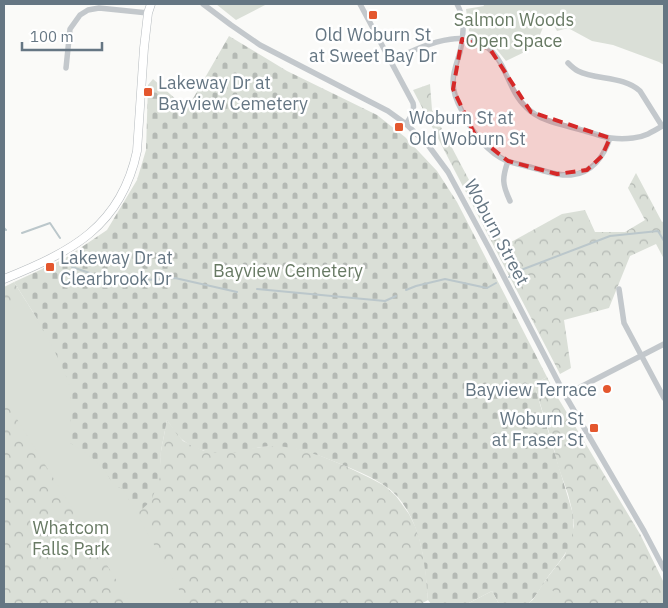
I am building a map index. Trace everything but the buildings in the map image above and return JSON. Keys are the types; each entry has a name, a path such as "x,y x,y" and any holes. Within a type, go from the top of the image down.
{"main road":[{"path":"4,279 56,256 78,243 103,222 125,188 137,151 141,86 148,13 151,4"}],"street":[{"name":"Woburn Street","path":"204,4 231,26 260,45 388,111 406,124 428,145 448,172 565,394 664,569"},
{"path":"360,4 413,105 412,116 406,124"},
{"path":"457,4 462,13 463,30 453,76 455,95 469,125 478,139 489,150 508,161 557,174 572,175 587,170 596,164 610,138"},
{"path":"66,68 70,29 80,15 88,10 99,8 148,13"},
{"path":"391,61 431,43 462,39 476,41 490,49 501,64 520,102 531,112 545,119 610,138 640,137 663,125 636,88 628,84 581,72 568,64"},
{"path":"508,161 503,175 503,183 510,201"},
{"path":"619,289 624,323 664,398"},
{"path":"565,394 664,344"}],"highlighted area":[{"path":"462,39 490,49 531,112 610,138 602,156 587,170 557,174 508,161 475,135 453,89"}],"green space":[{"path":"216,4 267,4 236,20"},
{"name":"Salmon Woods Open Space","path":"483,4 664,4 664,65 613,45 592,41 568,28 557,31 548,15 535,47 506,61 494,46 469,31 466,9 484,6"},
{"name":"Bayview Cemetery","path":"229,36 287,71 377,115 405,137 437,171 457,202 547,377 534,384 573,514 573,534 568,549 528,604 499,604 492,591 467,604 431,604 428,600 421,545 417,532 412,519 397,496 369,476 314,454 289,447 272,446 231,453 203,451 181,439 167,420 161,451 160,477 151,501 140,511 135,511 123,489 113,485 100,466 70,443 71,391 67,378 51,344 14,282 64,259 107,230 137,180 146,150 148,85 153,79 187,109"},
{"path":"430,84 432,110 504,246 562,214 585,210 595,232 625,232 645,220 628,188 636,173 662,222 664,221 664,259 656,244 630,256 609,308 564,320 571,368 560,374 413,90"},
{"name":"Whatcom Falls Park","path":"14,282 36,317 159,480 161,451 167,420 183,441 204,451 289,446 343,465 385,486 396,496 409,514 419,537 425,564 428,600 421,604 4,604 4,287"},
{"path":"26,302 51,344 67,378 71,391 70,443 100,465 113,485 123,489 187,604 131,604 4,398 4,312"},
{"path":"547,377 640,534 664,583 664,604 528,604 533,600 565,555 574,526 568,494 534,384"},
{"path":"543,584 556,593 548,604 528,604 533,600"},
{"path":"492,591 499,604 467,604"}],"waterway":[{"path":"22,233 50,223 60,238"},
{"path":"509,277 521,270 610,236 658,231 664,241"},
{"path":"72,267 116,282 175,278 237,292"},
{"path":"406,290 445,279 487,288 496,283"},
{"path":"257,289 385,301 396,296"}],"place":[{"name":"Old Woburn St at Sweet Bay Dr","path":"373,15"},
{"name":"Lakeway Dr at Bayview Cemetery","path":"148,92"},
{"name":"Woburn St at Old Woburn St","path":"399,127"},
{"name":"Lakeway Dr at Clearbrook Dr","path":"50,267"},
{"name":"Bayview Terrace","path":"607,389"},
{"name":"Woburn St at Fraser St","path":"594,428"}]}
